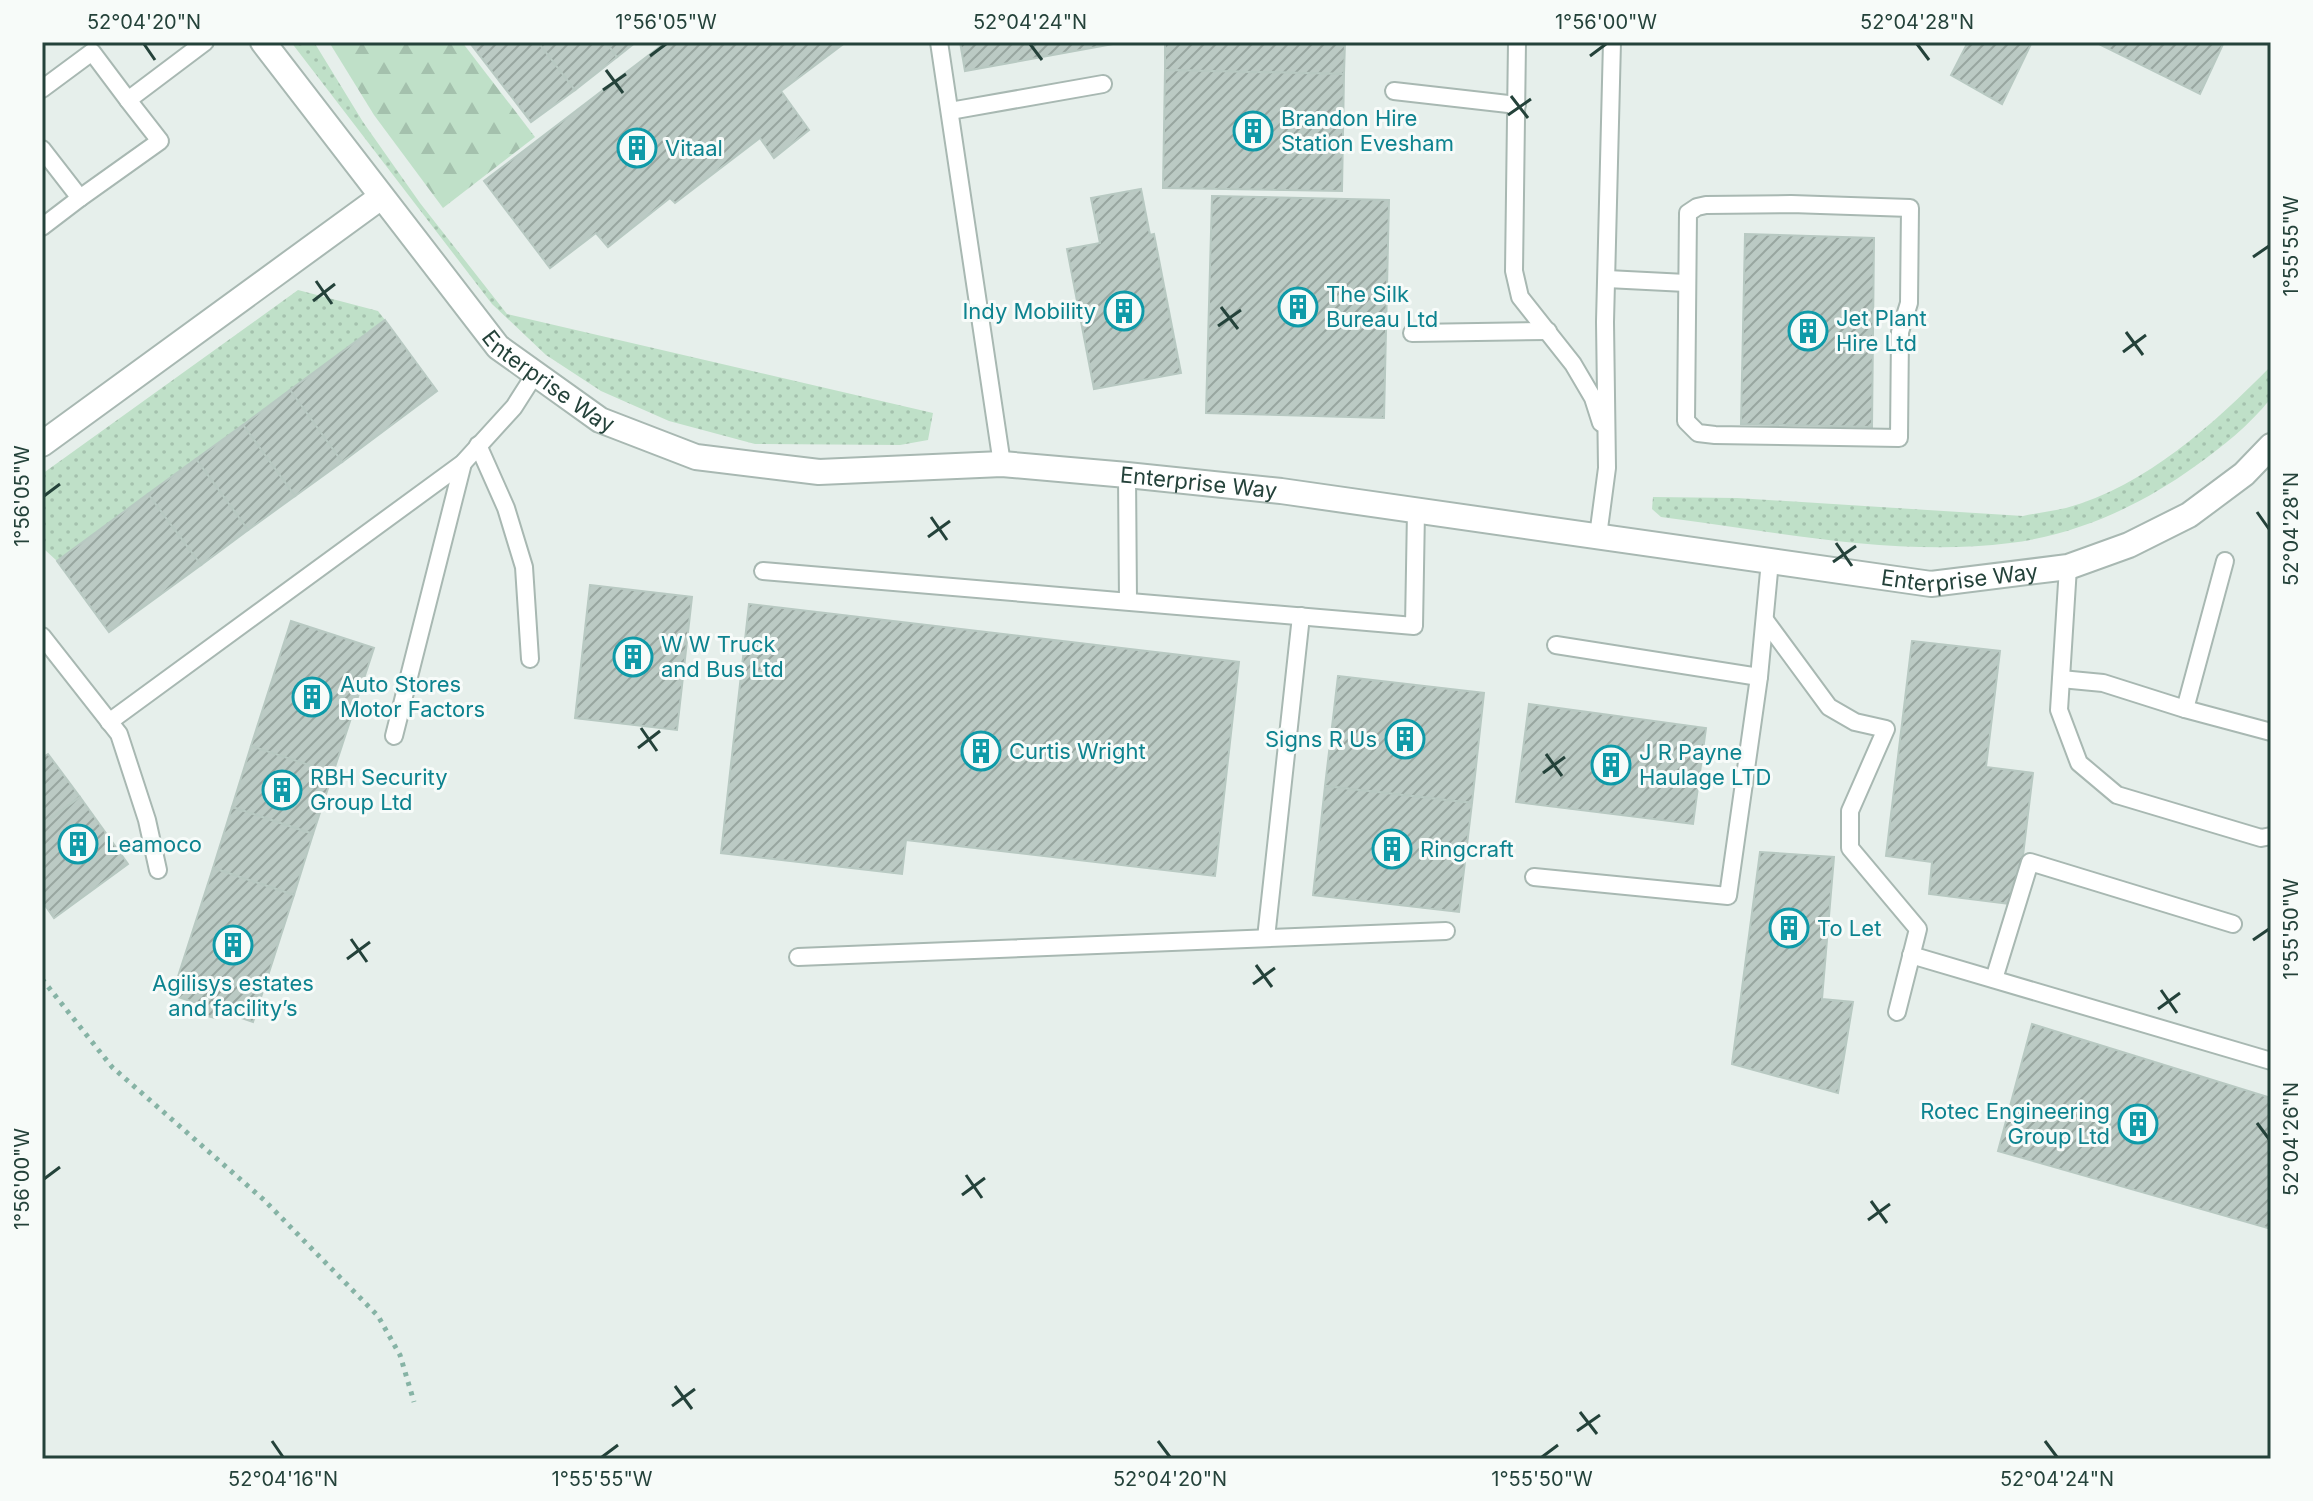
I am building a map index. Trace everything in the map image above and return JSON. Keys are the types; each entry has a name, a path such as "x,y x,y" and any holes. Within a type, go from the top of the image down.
{"street":[{"name":"Enterprise Way","path":"263,42 498,347 600,420 696,457 819,472 1002,464 1127,475 1281,491 1931,584 2068,567 2129,545 2189,515 2244,474 2271,446"},
{"path":"42,444 381,197"}],"lane":[{"path":"128,100 205,42"},
{"path":"939,42 1002,464"},
{"path":"1517,42 1514,271 1520,297 1573,364 1593,398 1607,438"},
{"path":"1598,536 1607,468 1605,322 1612,42"},
{"path":"42,89 92,52 160,141 42,227"},
{"path":"950,111 1103,84"},
{"path":"1394,91 1517,105"},
{"path":"42,149 80,198"},
{"path":"1791,204 1910,208 1909,303 1900,332 1899,438 1698,433 1686,421 1686,283 1688,213 1697,207 1791,204"},
{"path":"1607,279 1686,283"},
{"path":"1412,333 1548,331"},
{"path":"109,722 463,463 514,407 535,374"},
{"path":"478,445 506,508 524,567 530,659"},
{"path":"394,736 463,463"},
{"path":"1127,475 1128,601"},
{"path":"763,571 1414,626 1416,511"},
{"path":"1534,877 1728,896 1759,677 1770,561"},
{"path":"2185,709 2225,561"},
{"path":"2068,567 2059,710 2079,763 2117,795 2261,838 2271,836"},
{"path":"1266,938 1301,616"},
{"path":"1765,620 1829,707 1855,722 1886,729 1850,811 1850,848 1918,929 1897,1012"},
{"path":"42,636 119,734 147,820 158,870"},
{"path":"1556,645 1759,677"},
{"path":"2061,679 2103,683 2271,732"},
{"path":"1994,979 2030,862 2233,924"},
{"path":"798,957 1446,931"},
{"path":"1911,955 2271,1061"}],"path":[{"path":"42,979 112,1067 264,1200 378,1316 400,1355 414,1402"}],"green space":[{"path":"291,42 314,42 363,122 420,203 507,314 933,413 928,440 900,445 755,444 669,421 601,391 546,355 492,304"},
{"path":"329,42 462,42 535,137 443,208 374,115"},
{"path":"298,290 378,311 385,320 57,561 42,550 42,474"},
{"path":"2271,366 2271,398 2245,426 2204,459 2152,494 2106,517 2035,539 1969,547 1843,542 1661,517 1652,509 1653,497 1737,498 2023,516 2066,508 2124,485 2151,469 2202,431"}],"building":[{"path":"538,42 575,90 531,122 470,43"},
{"path":"538,42 606,42 617,57 575,90"},
{"path":"606,42 636,42 617,57"},
{"name":"Vitaal","path":"666,42 846,42 781,91 809,130 774,158 760,138 675,203 670,198 608,247 596,233 550,268 484,181"},
{"path":"960,42 1119,42 1119,43 965,71"},
{"path":"1165,42 1345,42 1344,74 1165,70"},
{"path":"1968,42 2032,42 2002,104 1951,75"},
{"path":"2095,42 2224,42 2200,94"},
{"name":"Brandon Hire Station Evesham","path":"1165,70 1344,74 1342,191 1163,188"},
{"name":"Indy Mobility","path":"1141,189 1150,235 1154,234 1181,373 1094,389 1067,249 1100,243 1091,198"},
{"name":"The Silk Bureau Ltd","path":"1212,196 1389,200 1384,418 1206,413"},
{"name":"Jet Plant Hire Ltd","path":"1745,234 1874,238 1872,427 1741,424"},
{"path":"385,320 437,391 342,462 290,390"},
{"path":"290,390 342,462 295,496 243,425"},
{"path":"243,425 295,496 248,530 196,459"},
{"path":"196,459 248,530 201,565 148,494"},
{"path":"148,494 201,565 109,632 57,561"},
{"name":"W W Truck and Bus Ltd","path":"590,585 692,597 677,730 575,718"},
{"name":"Curtis Wright","path":"749,604 1239,662 1215,876 906,840 902,874 721,853"},
{"name":"Auto Stores Motor Factors","path":"291,621 374,648 333,773 251,746"},
{"path":"1912,641 2000,651 1986,767 2033,773 2017,905 1929,894 1932,862 1886,856"},
{"name":"Signs R Us","path":"1338,676 1484,693 1472,803 1325,786"},
{"name":"J R Payne Haulage LTD","path":"1529,704 1706,728 1693,824 1516,802"},
{"name":"RBH Security Group Ltd","path":"251,746 333,773 313,834 232,807"},
{"path":"48,754 80,797 42,825 42,758"},
{"name":"Ringcraft","path":"1325,786 1472,803 1459,912 1313,895"},
{"name":"Leamoco","path":"80,797 128,864 54,918 42,901 42,825"},
{"path":"232,807 313,834 294,895 213,868"},
{"name":"To Let","path":"1760,852 1834,857 1822,999 1853,1002 1838,1093 1732,1064"},
{"name":"Agilisys estates and facility’s","path":"213,868 294,895 253,1022 218,1010 215,1018 204,1015 206,1006 172,995"},
{"name":"Rotec Engineering Group Ltd","path":"2032,1024 2271,1098 2271,1229 1998,1151"}],"place":[{"name":"Brandon Hire Station Evesham","path":"1253,131"},
{"name":"Vitaal","path":"637,148"},
{"name":"The Silk Bureau Ltd","path":"1298,307"},
{"name":"Indy Mobility","path":"1124,311"},
{"name":"Jet Plant Hire Ltd","path":"1808,331"},
{"name":"W W Truck and Bus Ltd","path":"633,657"},
{"name":"Auto Stores Motor Factors","path":"312,697"},
{"name":"Signs R Us","path":"1405,739"},
{"name":"Curtis Wright","path":"981,751"},
{"name":"J R Payne Haulage LTD","path":"1611,765"},
{"name":"RBH Security Group Ltd","path":"282,790"},
{"name":"Leamoco","path":"78,844"},
{"name":"Ringcraft","path":"1392,849"},
{"name":"To Let","path":"1789,928"},
{"name":"Agilisys estates and facility’s","path":"233,945"},
{"name":"Rotec Engineering Group Ltd","path":"2138,1124"}]}
